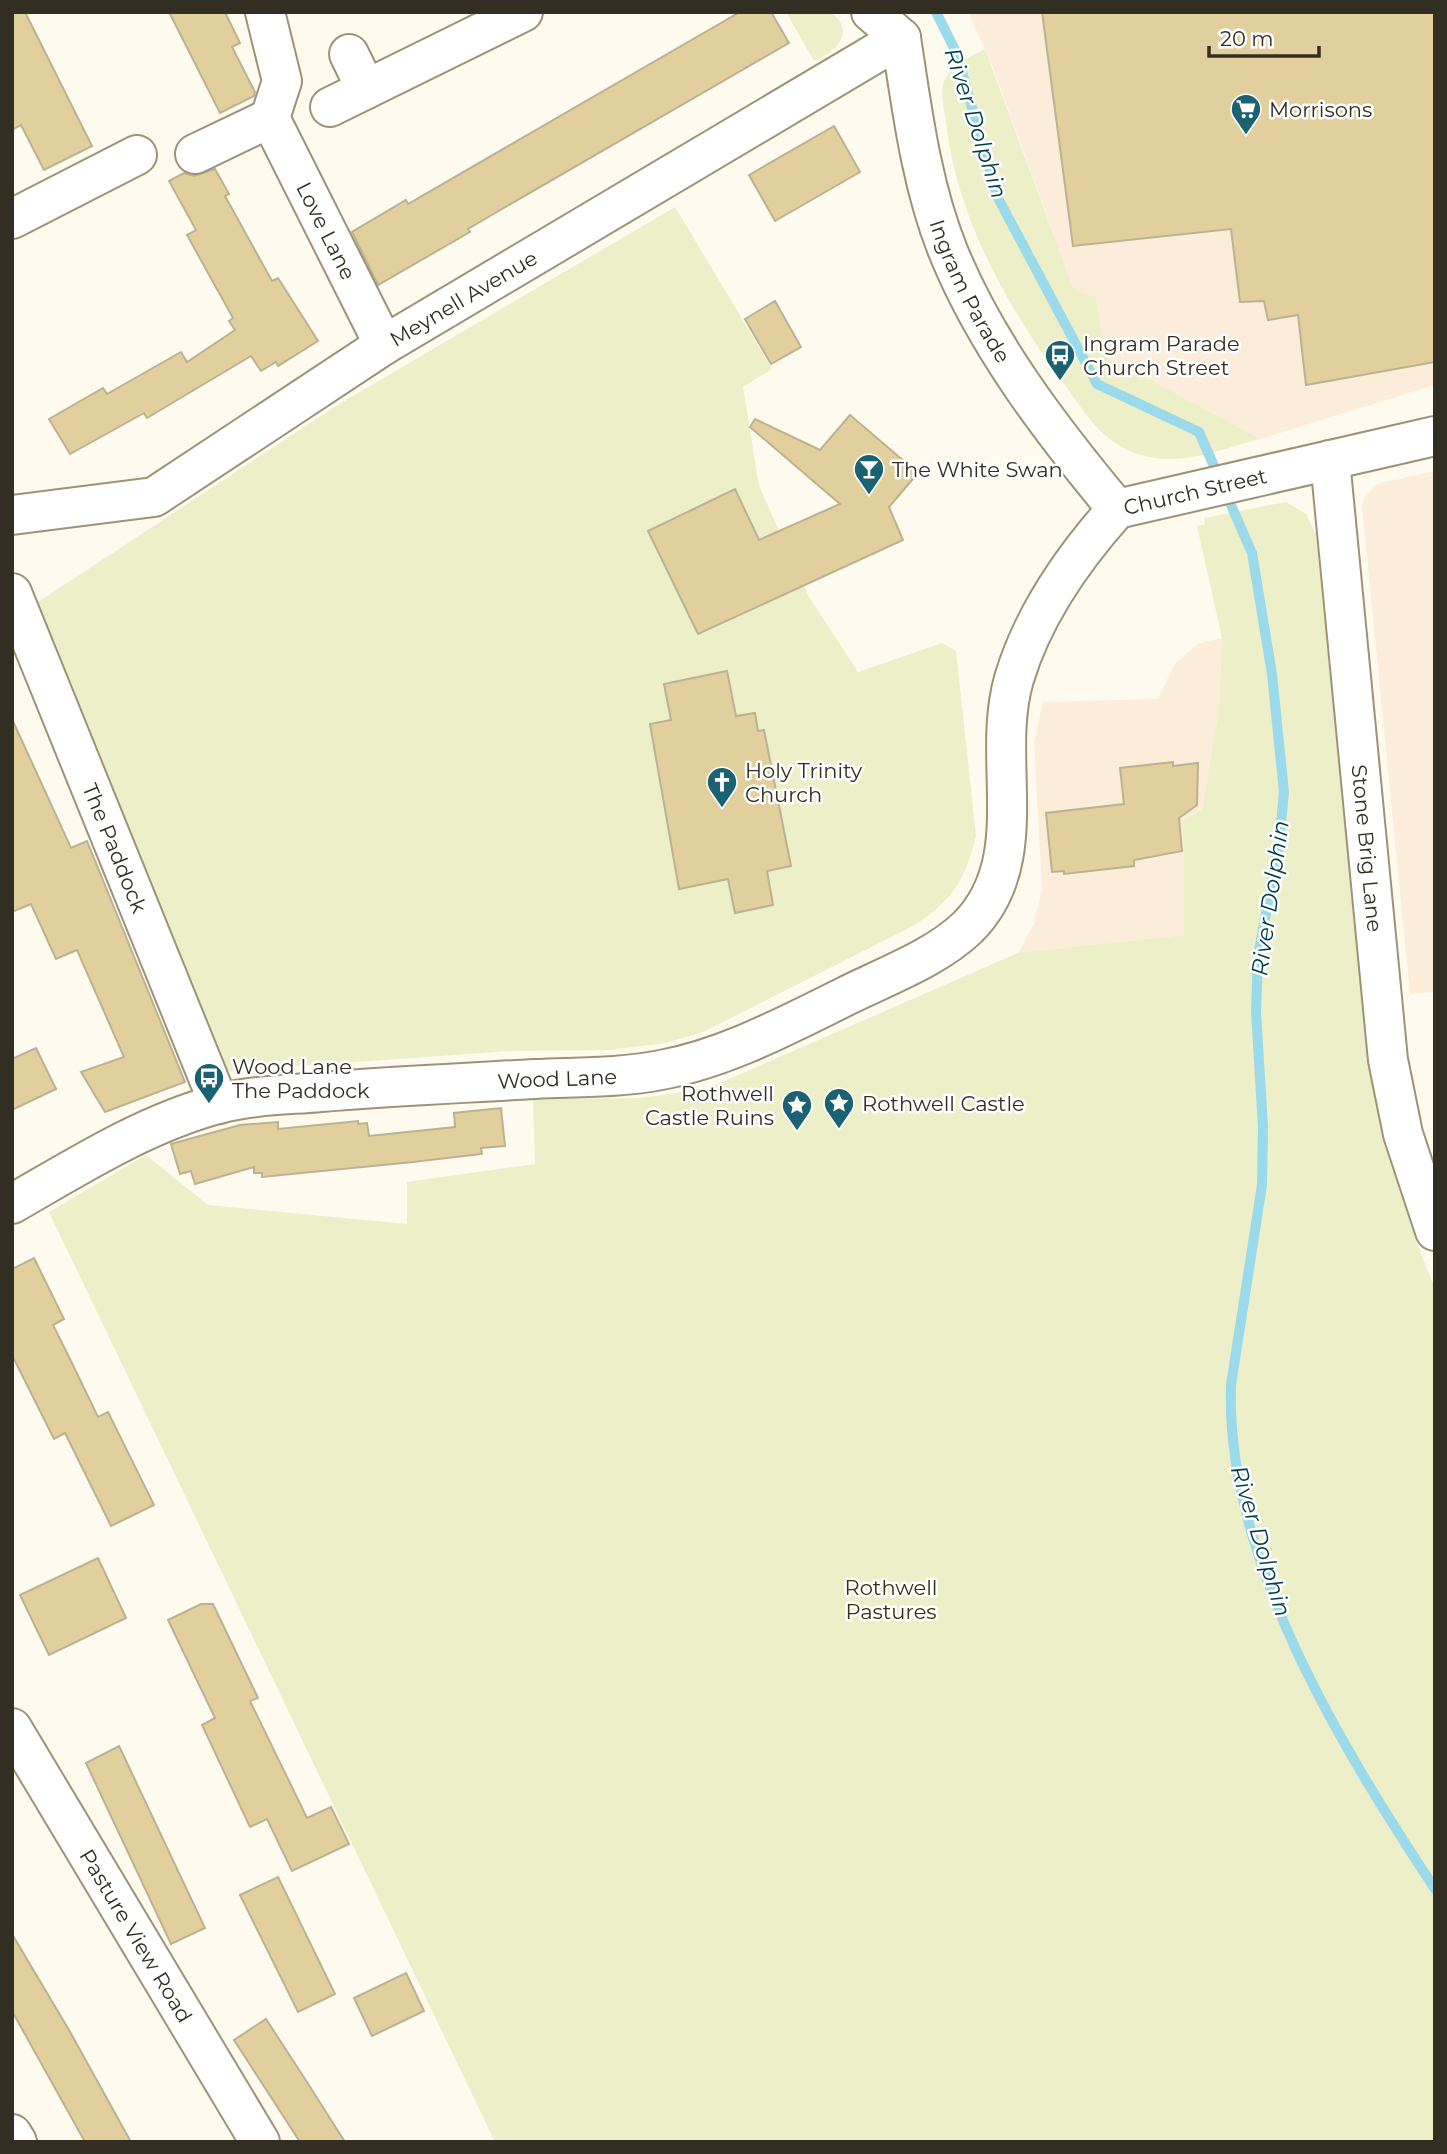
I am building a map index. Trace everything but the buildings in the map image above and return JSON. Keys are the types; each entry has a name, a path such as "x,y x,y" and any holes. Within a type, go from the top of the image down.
{"street":[{"path":"195,154 270,118 282,82 265,12"},
{"path":"330,107 523,12"},
{"path":"871,12 901,38"},
{"name":"Meynell Avenue","path":"12,515 155,497 384,345 901,38"},
{"name":"Ingram Parade","path":"901,38 920,153 932,203 948,250 994,338 1074,458 1116,509"},
{"path":"349,54 366,89"},
{"name":"Love Lane","path":"270,118 384,345"},
{"path":"12,219 136,155"},
{"name":"Church Street","path":"1007,727 1013,681 1043,609 1085,544 1116,509 1435,436"},
{"name":"Stone Brig Lane","path":"1330,460 1388,1060 1403,1134 1435,1231"},
{"name":"The Paddock","path":"12,593 219,1104"},
{"name":"Wood Lane","path":"12,1204 114,1146 219,1104 270,1096 383,1087 660,1071 743,1044 818,1010 928,955 966,929 989,902 1002,871 1008,826 1007,727"},
{"name":"Pasture View Road","path":"12,1728 260,2142"},
{"path":"12,2134 16,2142"}],"shaded area":[{"name":"Morrisons","path":"968,12 1435,12 1435,385 1260,439 1103,355 1096,297 1074,290 992,65"},
{"path":"1435,471 1435,992 1410,994 1362,507 1364,498 1377,484"},
{"path":"1222,638 1219,709 1202,810 1183,820 1184,935 1018,953 1034,924 1042,889 1034,742 1043,702 1158,699 1174,665 1199,643"}],"green space":[{"path":"786,12 830,12 842,26 843,33 836,47 814,61"},
{"path":"985,49 1074,290 1096,297 1104,355 1260,439 1186,458 1141,455 1116,444 1097,427 1044,356 1005,294 988,261 973,228 952,158 942,99 943,85 954,67"},
{"path":"675,207 772,369 743,387 759,486 809,597 858,672 942,643 956,651 976,836 962,878 938,908 913,926 703,1032 666,1043 609,1050 511,1051 228,1071 29,608 336,406"},
{"name":"Rothwell Pastures","path":"1286,502 1306,514 1316,535 1367,1029 1386,1135 1399,1187 1435,1288 1435,2142 495,2142 49,1212 146,1155 208,1205 407,1224 407,1182 535,1164 533,1099 640,1098 706,1089 1018,953 1184,935 1183,820 1202,810 1219,709 1222,638 1197,526 1205,524 1204,518"}],"waterway":[{"name":"River Dolphin","path":"936,12 956,52 998,198 1097,384 1199,432 1252,553 1272,674 1284,792 1279,844 1258,956 1256,1012 1263,1127 1262,1185 1231,1385 1234,1451 1247,1517 1268,1584 1296,1649 1363,1775 1435,1889"}],"place":[{"name":"Morrisons","path":"1246,136"},
{"name":"Ingram Parade Church Street","path":"1060,382"},
{"name":"The White Swan","path":"869,496"},
{"name":"Holy Trinity Church","path":"722,809"},
{"name":"Wood Lane The Paddock","path":"209,1105"},
{"name":"Rothwell Castle","path":"839,1130"},
{"name":"Rothwell Castle Ruins","path":"797,1132"}]}
